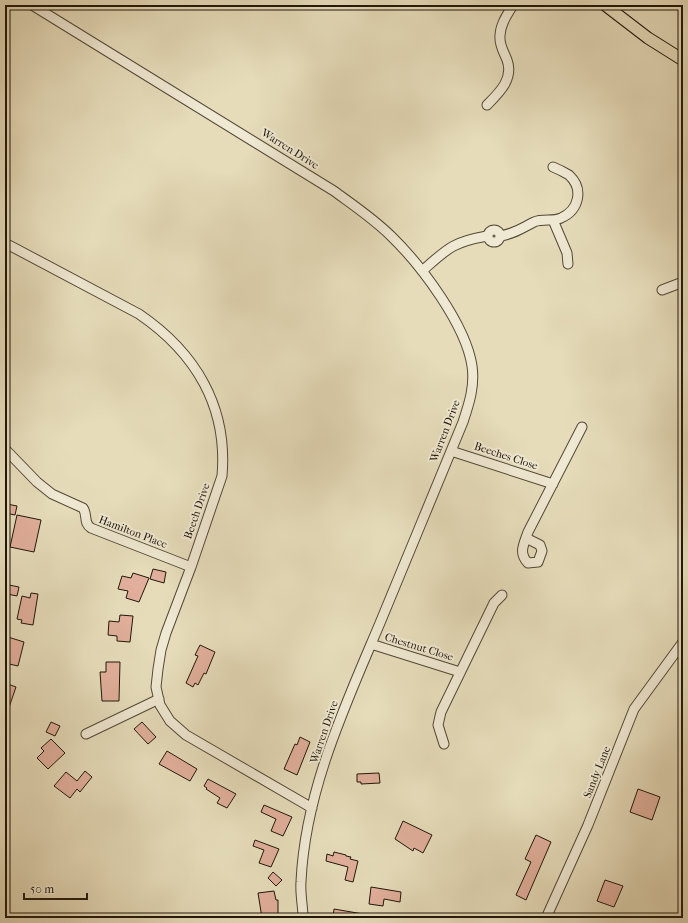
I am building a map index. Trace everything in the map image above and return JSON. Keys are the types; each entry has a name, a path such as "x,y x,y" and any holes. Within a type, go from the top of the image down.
{"main road":[{"path":"605,5 648,38 683,60"}],"street":[{"name":"Warren Drive","path":"32,5 334,191 391,236 422,271 450,313 464,339 472,366 472,393 463,422 343,711 327,756 312,808 302,866 301,884 303,918"},
{"path":"487,105 503,90 507,81 508,64 500,42 500,35 504,21 513,5"},
{"path":"422,271 449,247 465,240 487,236 489,240 494,242 498,240 500,236 514,233 539,221 562,218 574,208 578,202 579,195 570,176 552,167"},
{"path":"553,220 567,253 568,264"},
{"name":"Beech Drive","path":"5,243 145,318 156,326 181,350 199,374 216,410 220,426 223,460 222,476 191,567 160,650 156,686 160,705 170,721 186,735 312,808"},
{"path":"662,290 683,282"},
{"path":"527,535 582,427"},
{"name":"Hamilton Place","path":"5,447 37,482 52,494 83,508 85,511 86,524 91,528 191,567"},
{"name":"Beeches Close","path":"451,451 553,484"},
{"name":"Chestnut Close","path":"444,744 438,729 438,720 494,603 502,595"},
{"name":"Sandy Lane","path":"546,918 588,826 634,709 683,642"},
{"name":"Chestnut Close","path":"371,644 460,672"},
{"path":"86,734 159,699"}],"building":[{"path":"7,504 17,506 15,515 5,513"},
{"path":"17,515 41,520 34,552 10,547"},
{"path":"153,569 166,572 164,583 150,579"},
{"path":"133,573 149,578 139,602 126,598 128,591 118,589 122,576 131,578"},
{"path":"9,585 19,587 17,596 7,594"},
{"path":"31,593 38,594 33,625 21,623 22,620 17,619 22,596 30,598"},
{"path":"120,615 133,616 130,642 117,641 117,636 108,635 109,621 119,622"},
{"path":"8,637 24,642 18,666 5,663 5,644"},
{"path":"200,645 215,652 206,674 204,673 198,685 195,683 193,687 186,683 198,656 195,655"},
{"path":"106,662 120,662 119,701 102,701 100,672 106,672"},
{"path":"5,683 16,687 6,716 5,716"},
{"path":"51,722 60,726 55,736 46,732"},
{"path":"142,722 156,737 148,744 134,729"},
{"path":"300,737 310,742 297,775 284,769 295,744 297,745"},
{"path":"51,739 65,753 48,769 37,758 44,751 41,748"},
{"path":"167,751 197,769 190,781 159,764"},
{"path":"85,771 92,777 80,792 77,789 70,798 54,786 66,772 77,781"},
{"path":"379,773 380,783 361,784 361,782 357,782 357,774"},
{"path":"208,779 236,794 227,808 217,803 220,798 204,786"},
{"path":"638,789 660,797 652,820 630,812"},
{"path":"264,805 292,817 283,836 271,831 276,819 261,812"},
{"path":"403,821 432,835 423,853 414,848 413,851 395,839"},
{"path":"536,835 551,842 526,900 516,895 531,862 525,859"},
{"path":"255,840 279,849 271,867 259,863 264,850 253,846"},
{"path":"334,852 346,855 351,857 350,859 358,861 353,882 345,880 348,867 326,861 327,854 333,856"},
{"path":"273,872 282,880 276,886 268,878"},
{"path":"605,880 623,886 614,907 597,901"},
{"path":"371,887 401,892 400,902 384,899 383,906 369,904"},
{"path":"274,891 276,900 278,900 278,917 262,918 258,893"},
{"path":"334,909 363,914 363,918 333,918"}]}
